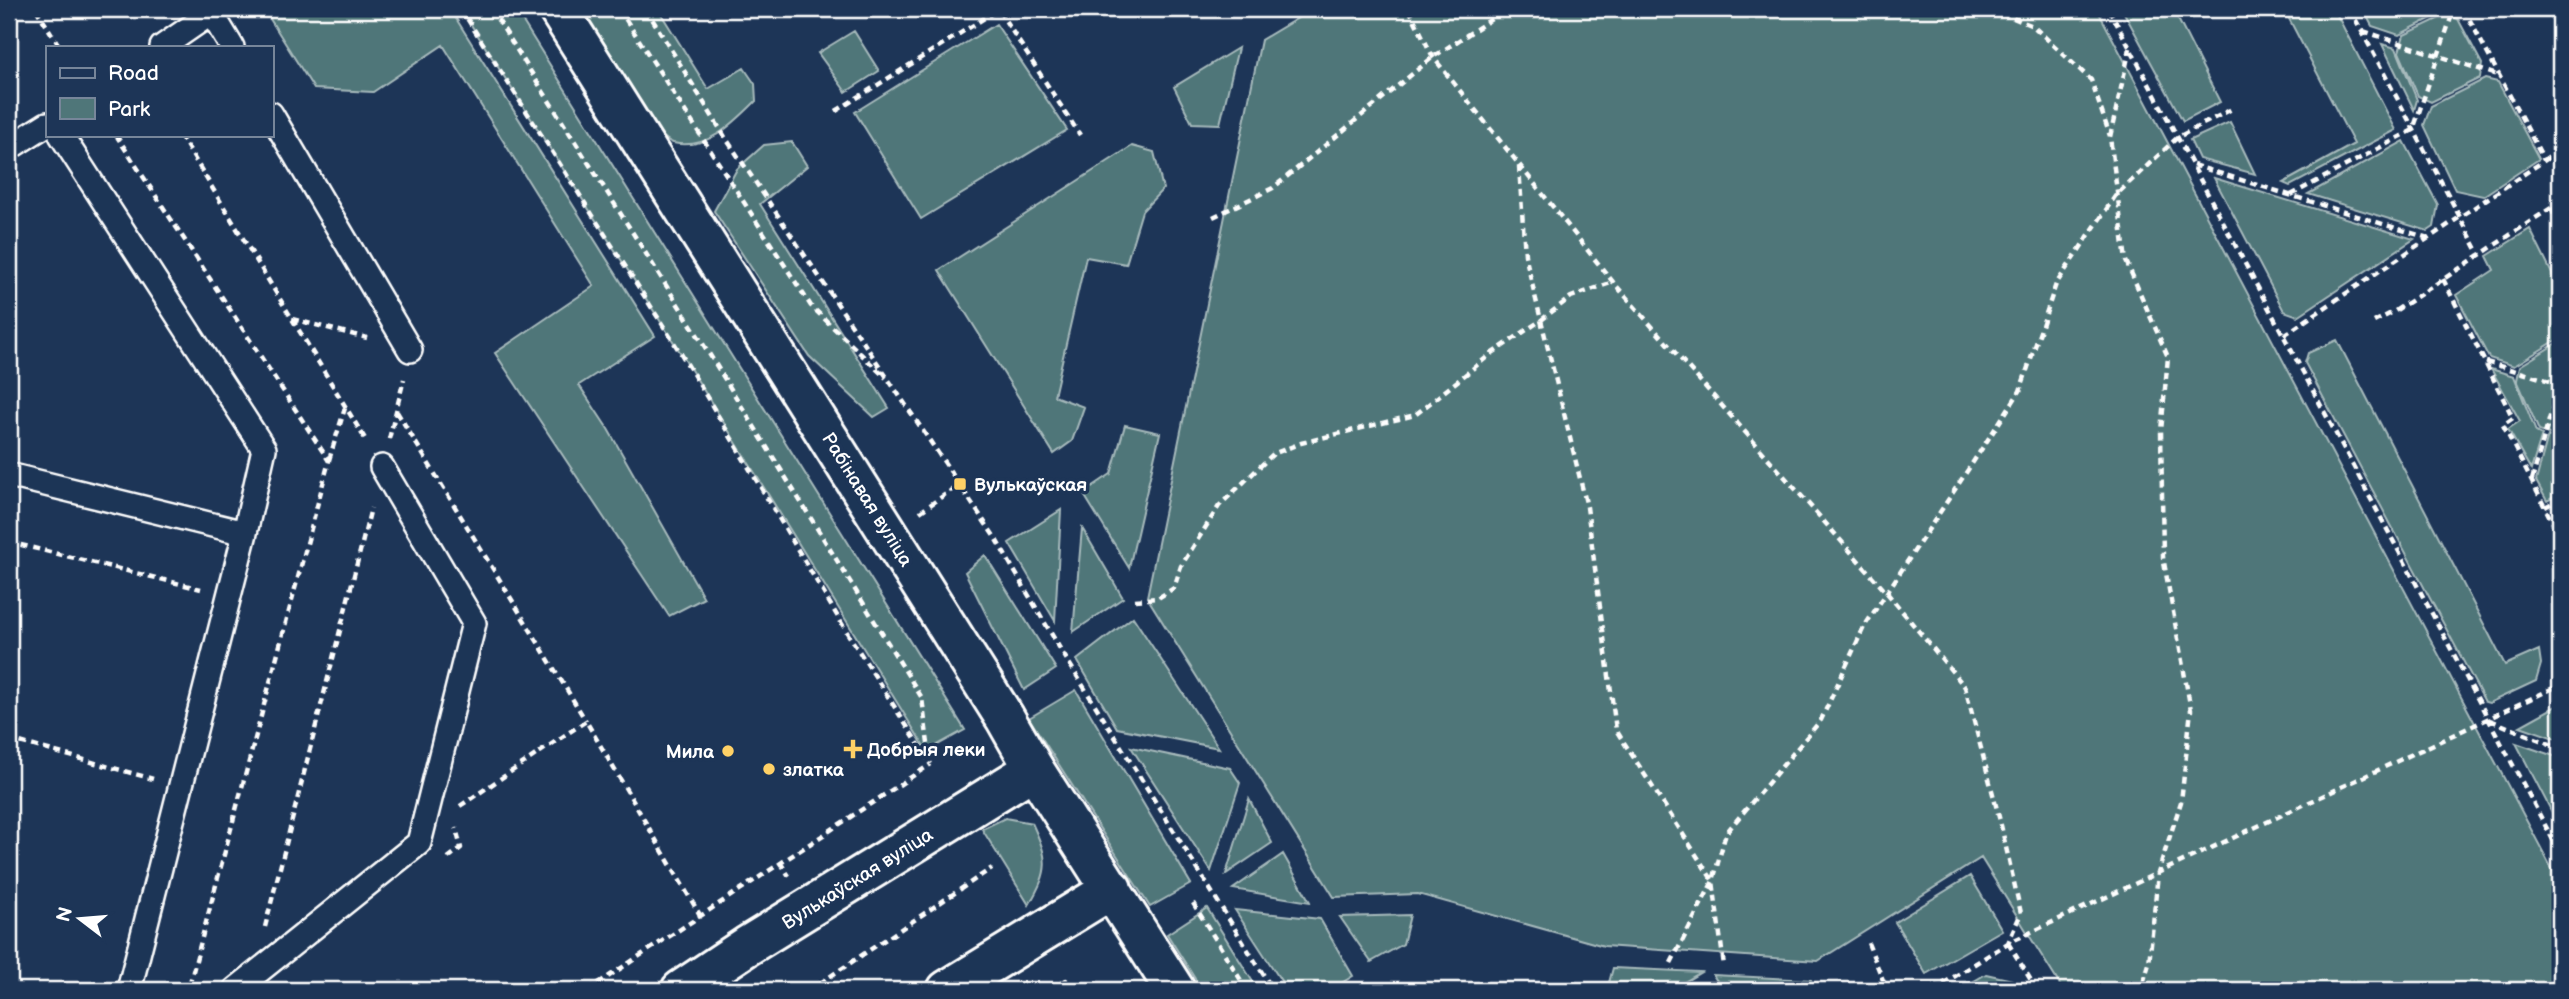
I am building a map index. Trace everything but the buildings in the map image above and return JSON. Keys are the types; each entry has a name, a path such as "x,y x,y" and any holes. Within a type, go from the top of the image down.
{"street":[{"name":"Рабінавая вуліца","path":"558,9 1175,990"},
{"name":"Вулькаўская вуліца","path":"681,990 757,939 1034,769"},
{"path":"947,990 1112,889"}],"lane":[{"path":"163,46 212,10 231,46"},
{"path":"273,117 410,350"},
{"path":"9,148 46,125"},
{"path":"62,136 264,449 129,990"},
{"path":"244,983 419,843 474,623 382,467"},
{"path":"9,475 245,533"}],"path":[{"path":"36,9 59,46"},
{"path":"461,9 680,352 848,634 931,764"},
{"path":"491,9 922,698 931,764"},
{"path":"619,9 811,306 894,386"},
{"path":"646,9 725,137 994,536 1068,662 1273,990"},
{"path":"1409,9 1433,57 1613,282 1887,593 1965,687 2021,913 2008,943"},
{"path":"1213,217 1273,188 1433,57 1507,9"},
{"path":"1499,14 1537,9"},
{"path":"1992,9 2033,26 2091,80 2110,137 2126,261 2168,357 2161,431 2163,557 2191,710 2181,803 2158,873 2148,964 2141,990"},
{"path":"2109,9 2560,853"},
{"path":"2350,9 2480,255"},
{"path":"2291,195 2413,130 2454,9"},
{"path":"2464,9 2544,160"},
{"path":"836,111 999,10 1080,135"},
{"path":"2362,31 2500,76"},
{"path":"2110,137 2130,48"},
{"path":"1671,963 1713,881 1726,833 1821,720 1864,627 2020,391 2056,285 2116,195 2178,137 2234,108"},
{"path":"181,136 382,467"},
{"path":"2284,335 2560,150"},
{"path":"1519,165 1525,256 1587,507 1616,730 1713,881 1724,966"},
{"path":"2193,165 2428,238"},
{"path":"2374,322 2560,202"},
{"path":"2551,208 2560,227"},
{"path":"2443,279 2513,418 2503,425 2560,537"},
{"path":"1135,600 1158,598 1174,589 1181,566 1219,506 1273,454 1301,443 1415,415 1491,354 1571,297 1613,282"},
{"path":"244,983 397,411 410,350 292,319"},
{"path":"2485,362 2560,383 2532,481"},
{"path":"329,461 345,407"},
{"path":"397,411 586,721 700,915"},
{"path":"889,533 960,484"},
{"path":"2545,507 2560,499"},
{"path":"9,542 201,587 198,600"},
{"path":"1933,990 2008,943 2560,685"},
{"path":"2489,720 2560,748"},
{"path":"453,811 586,721"},
{"path":"9,739 155,779 151,792"},
{"path":"588,990 931,764"},
{"path":"2557,848 2560,839"},
{"path":"810,990 992,869"},
{"path":"1193,903 1247,990"},
{"path":"1868,943 1887,990"},
{"path":"2008,943 2037,990"},
{"path":"1051,990 1066,981 1072,990"}],"green space":[{"path":"270,9 450,9 655,336 579,385 608,429 704,598 669,616 495,353 594,286 443,45 373,92 314,89 270,19"},
{"path":"461,9 515,9 965,730 927,751 680,352"},
{"path":"580,9 658,9 708,89 744,68 755,84 756,101 729,126 708,139 685,144 670,142 655,129"},
{"path":"1313,9 2097,9 2560,884 2560,990 2063,990 1981,858 1818,961 1604,946 1418,894 1334,897 1147,597 1261,40"},
{"path":"2122,9 2173,9 2220,102 2183,121"},
{"path":"2284,9 2334,9 2396,130 2290,186 2283,183 2354,144"},
{"path":"2363,9 2449,9 2399,35 2372,26"},
{"path":"2448,14 2458,19 2482,64 2480,78 2431,102 2418,96 2399,52 2404,35"},
{"path":"996,24 1067,130 921,219 855,112"},
{"path":"854,31 879,71 846,92 818,53"},
{"path":"2382,44 2396,48 2417,100 2414,110"},
{"path":"1238,48 1220,124 1192,123 1174,87"},
{"path":"2485,79 2498,82 2539,159 2483,196 2455,190 2424,125 2431,106"},
{"path":"2230,122 2255,174 2199,159 2190,140"},
{"path":"2404,141 2438,205 2434,227 2428,231 2308,194"},
{"path":"792,142 807,166 760,204 889,408 874,417 809,356 714,211 737,169 764,145"},
{"path":"1132,146 1154,152 1163,189 1142,211 1126,264 1086,257 1054,396 1084,407 1072,441 1054,454 939,270"},
{"path":"2214,178 2414,239 2298,316 2284,311"},
{"path":"2530,229 2560,290 2560,338 2514,366 2489,358 2456,295 2494,270 2487,256"},
{"path":"2337,340 2505,665 2539,650 2541,664 2536,681 2489,703 2485,702 2305,363 2308,353"},
{"path":"2560,341 2560,433 2556,436 2539,431 2517,380 2520,366"},
{"path":"2491,369 2514,376 2536,432 2542,435 2531,470 2508,429 2520,421"},
{"path":"1125,425 1160,433 1129,568 1083,493 1111,474"},
{"path":"2548,436 2557,439 2560,437 2560,494 2547,501 2536,481"},
{"path":"1061,510 1055,621 1009,543"},
{"path":"1082,528 1123,598 1073,632"},
{"path":"985,555 1056,669 1024,690 965,572"},
{"path":"1133,617 1219,748 1117,728 1077,660"},
{"path":"1076,690 1191,884 1150,907 1029,718"},
{"path":"2560,704 2560,740 2520,726"},
{"path":"2516,743 2560,758 2558,824"},
{"path":"1131,747 1230,768 1240,783 1211,871"},
{"path":"1249,799 1272,843 1226,874"},
{"path":"1005,818 1032,823 1042,846 1044,873 1029,905 982,829"},
{"path":"1283,854 1310,902 1233,889"},
{"path":"1970,876 2002,930 1926,974 1895,922"},
{"path":"1207,908 1258,990 1202,990 1167,934"},
{"path":"1235,910 1320,919 1353,976 1330,990 1287,990"},
{"path":"1410,915 1403,944 1371,962 1340,917"},
{"path":"1613,968 1701,972 1671,990 1607,990"},
{"path":"1986,974 2012,980 2019,990 1959,990"},
{"path":"1713,975 1811,980 1816,990 1723,990"}],"place":[{"name":"Вулькаўская","path":"960,484"},
{"name":"Добрыя леки","path":"853,749"},
{"name":"Мила","path":"728,751"},
{"name":"златка","path":"769,769"}]}
